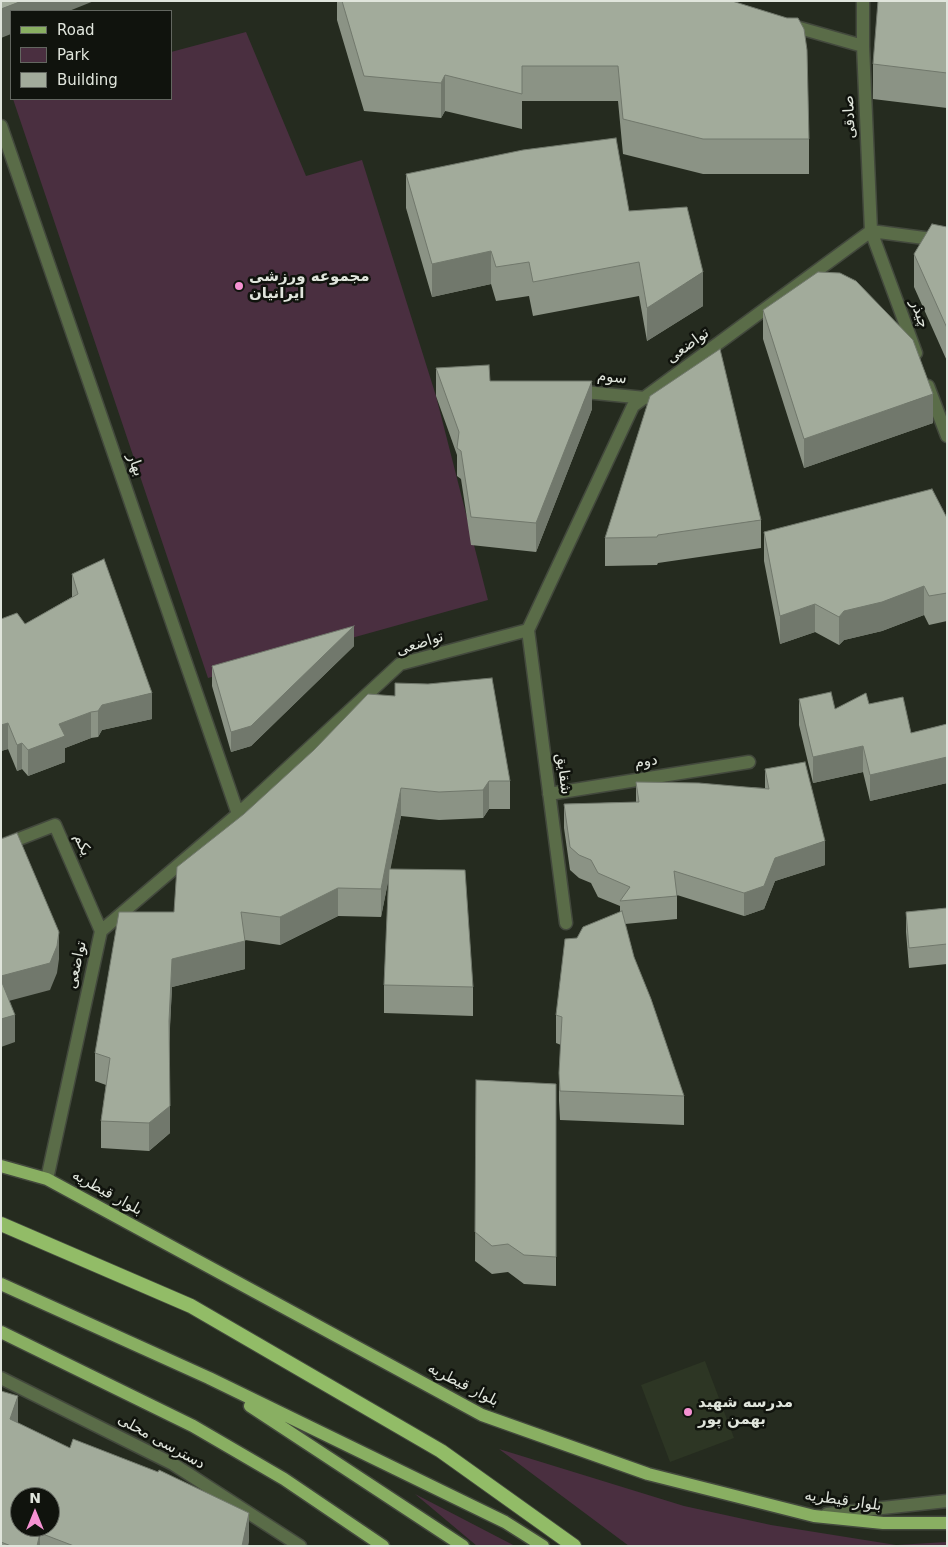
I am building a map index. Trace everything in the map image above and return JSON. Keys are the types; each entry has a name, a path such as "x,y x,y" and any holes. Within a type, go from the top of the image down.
{"highway":[{"path":"1,1224 191,1306 441,1450 574,1546"}],"main road":[{"name":"بلوار قیطریه","path":"1,1166 47,1179 482,1416 648,1474 814,1516 882,1523 947,1523"},
{"path":"1,1284 209,1378 505,1522 543,1546"},
{"path":"1,1332 193,1426 284,1479 383,1546"},
{"path":"209,1378 463,1546"}],"street":[{"name":"صادقی","path":"864,1 863,46 871,231"},
{"path":"779,22 863,46"},
{"name":"بهار","path":"1,126 238,814"},
{"path":"871,231 947,241"},
{"name":"چیذر","path":"871,231 947,436"},
{"name":"تواضعی","path":"47,1179 101,931 238,814 400,664 528,630 633,406 871,231"},
{"name":"سوم","path":"566,390 645,398"},
{"name":"شقایق","path":"528,630 566,923"},
{"name":"دوم","path":"549,794 749,762"},
{"name":"یکم","path":"1,846 55,825 101,931"},
{"name":"دسترسی محلی","path":"1,1378 173,1464 300,1546"},
{"path":"814,1516 947,1501"}],"shaded area":[{"name":"مدرسه شهید بهمن پور","path":"705,1361 734,1438 670,1462 641,1385"}],"green space":[{"name":"مجموعه ورزشی ایرانیان","path":"246,32 306,176 362,160 436,396 488,600 208,678 13,100 172,100 172,52"},
{"path":"499,1449 684,1506 771,1525 896,1545 947,1542 947,1546 629,1546"},
{"path":"415,1494 515,1546 477,1546"}],"building":[{"path":"1,1 22,1 1,9"},
{"path":"342,1 732,1 787,18 798,18 804,29 807,50 809,139 703,139 623,119 618,66 522,66 522,94 445,75 441,83 364,76"},
{"path":"878,1 947,1 947,73 873,64"},
{"path":"616,138 629,211 687,207 703,272 647,308 639,262 533,282 529,262 496,267 491,251 432,264 406,174 523,150"},
{"path":"932,224 947,227 947,328 914,254"},
{"path":"818,272 840,273 856,281 913,340 933,394 804,439 763,310"},
{"path":"720,349 761,520 658,535 657,537 605,538 650,396"},
{"path":"489,365 490,381 592,381 536,523 471,517 461,451 457,448 459,432 436,368"},
{"path":"932,489 947,518 947,593 929,596 924,586 882,602 844,611 839,617 815,604 780,616 764,532"},
{"path":"104,559 152,693 102,705 98,711 59,724 65,736 28,750 22,743 17,745 8,723 1,725 1,619 17,613 25,624 78,594 72,574"},
{"path":"354,626 251,726 231,732 212,666"},
{"path":"492,678 510,781 489,781 483,790 439,792 401,788 381,889 338,888 280,917 241,912 245,941 172,959 169,1021 170,1106 149,1123 101,1121 110,1058 95,1053 119,912 174,912 177,867 244,814 314,750 368,694 395,696 395,683 428,684"},
{"path":"831,692 835,709 866,693 869,704 903,697 911,733 947,724 947,757 870,775 863,746 813,757 799,699"},
{"path":"805,762 825,841 775,858 764,886 744,893 674,871 677,896 620,901 630,887 598,873 591,860 579,855 570,847 564,804 639,802 636,782 699,783 769,789 765,769"},
{"path":"17,833 59,932 57,946 50,963 1,976 1,839"},
{"path":"389,869 465,870 473,987 384,985"},
{"path":"947,908 947,944 909,948 906,912"},
{"path":"622,911 634,957 651,999 684,1096 560,1091 562,1017 556,1015 565,939 577,938 583,927"},
{"path":"1,980 15,1015 1,1019"},
{"path":"476,1080 556,1084 556,1257 524,1255 508,1244 492,1246 475,1232"},
{"path":"1,1391 18,1396 10,1419 70,1448 73,1439 158,1472 159,1470 249,1513 242,1546 74,1546 50,1537 60,1537 60,1487 10,1487 10,1537 39,1537 37,1546 11,1546 1,1542"}],"place":[{"name":"مجموعه ورزشی ایرانیان","path":"239,286"},
{"name":"مدرسه شهید بهمن پور","path":"688,1412"}]}
